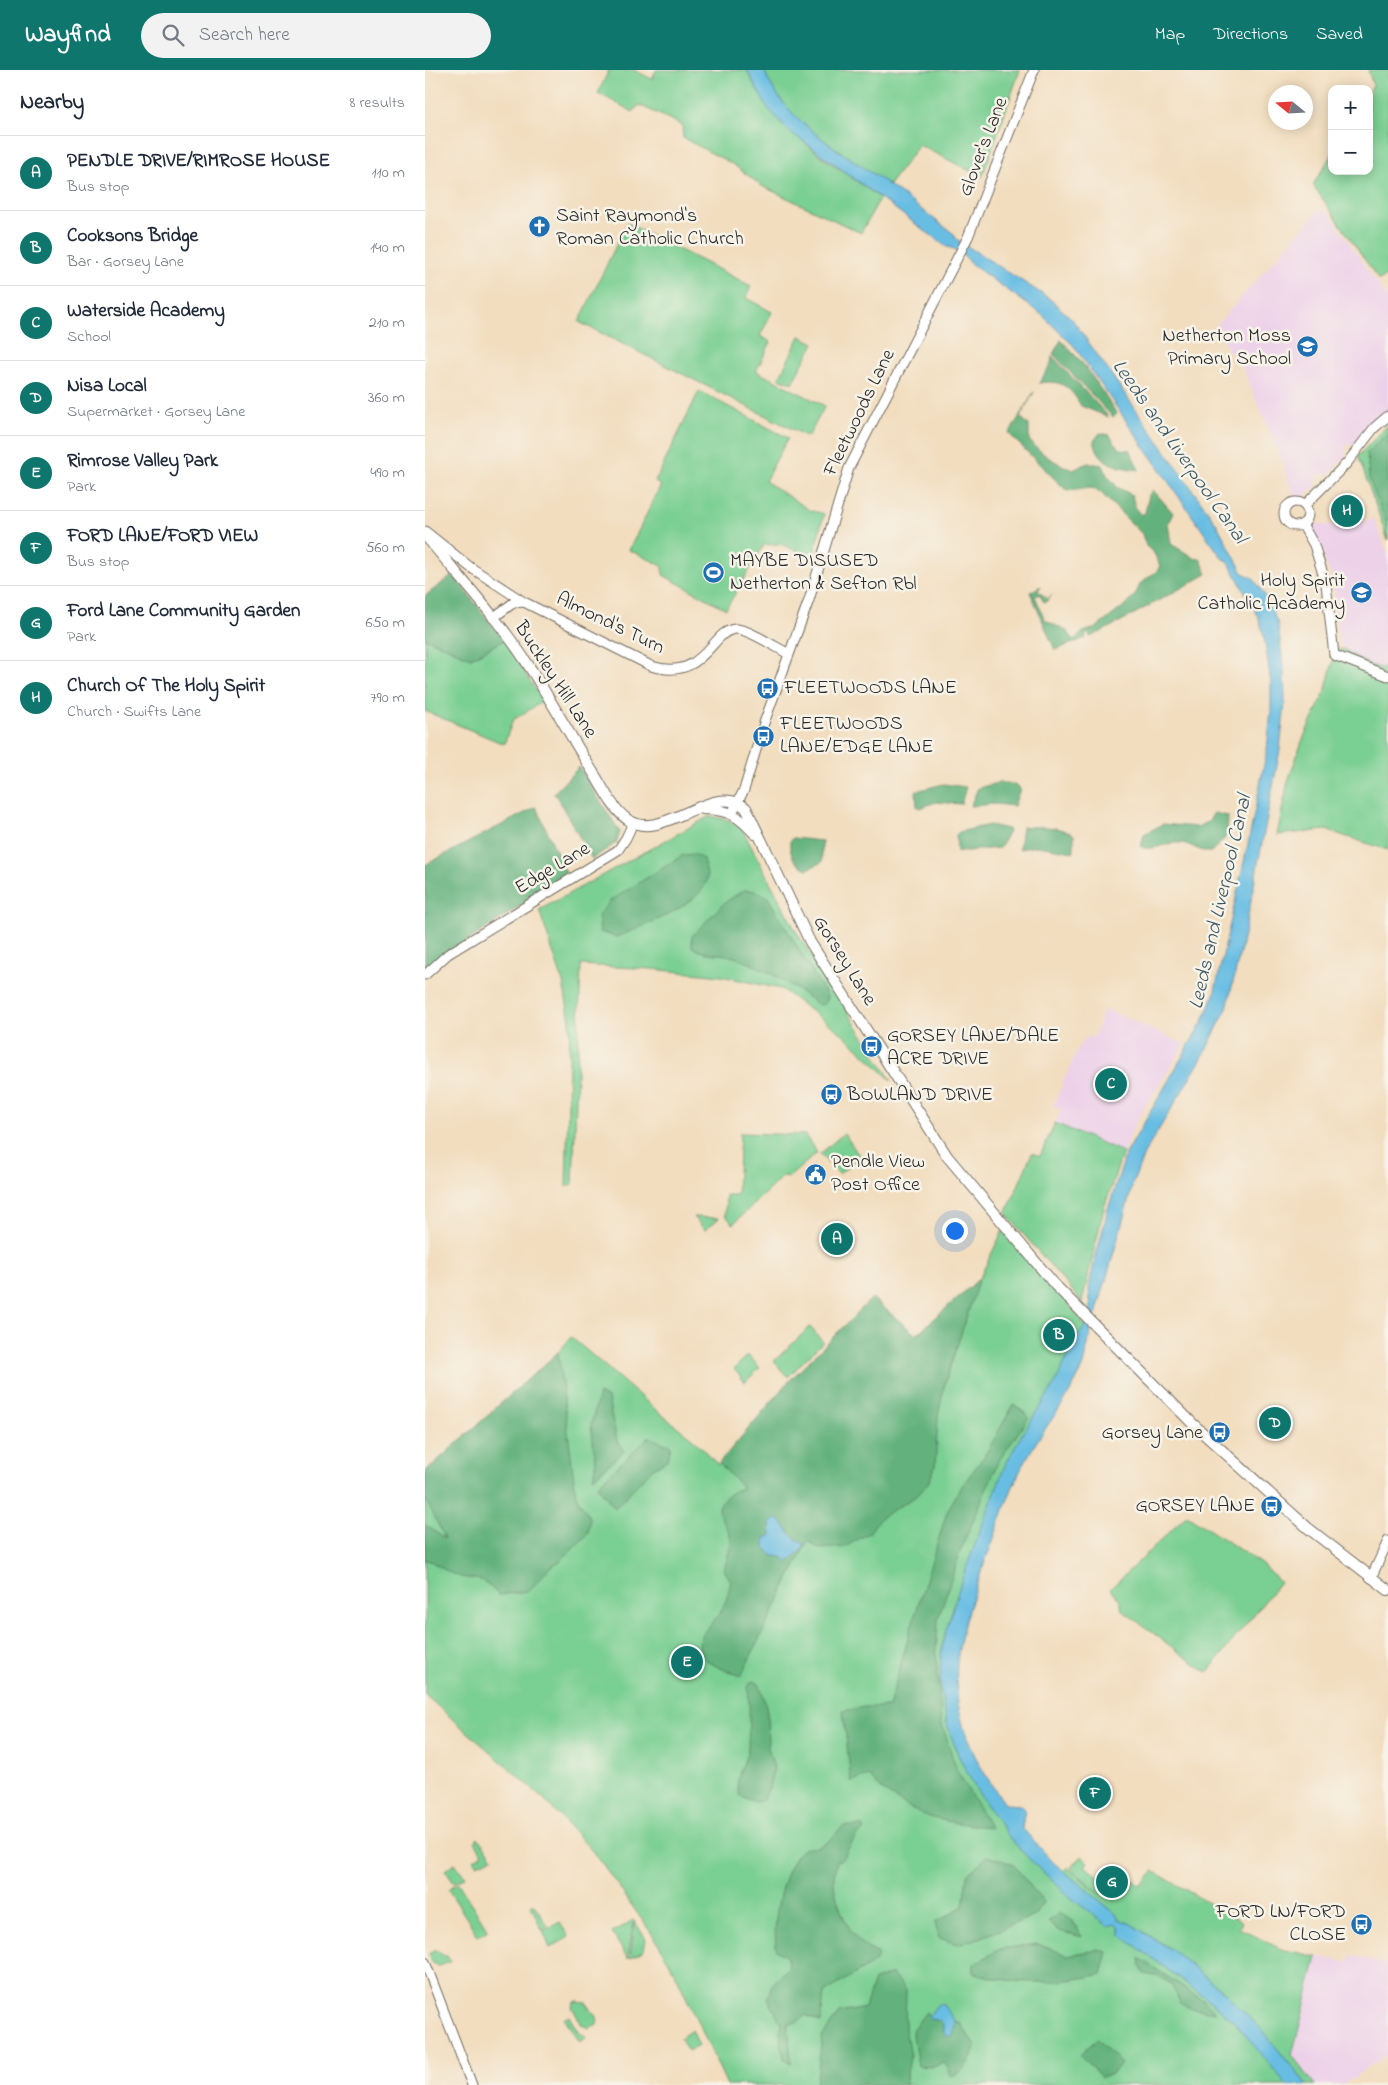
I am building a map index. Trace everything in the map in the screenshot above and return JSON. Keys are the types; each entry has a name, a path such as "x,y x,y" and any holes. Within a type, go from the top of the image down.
{"main road":[{"name":"Buckley Hill Lane","path":"425,535 528,664 610,798 621,814 633,822"},
{"path":"633,822 657,824 717,801 738,803"},
{"name":"Gorsey Lane","path":"738,803 746,808 810,942 947,1156 1045,1274 1105,1337 1219,1450 1308,1528 1388,1590"},
{"path":"696,808 723,810 732,813"},
{"name":"Gorsey Lane","path":"732,813 759,838"}],"street":[{"name":"Glover's Lane","path":"957,260 968,237 1034,70"},
{"name":"Fleetwoods Lane","path":"732,813 738,803 763,723 815,583 839,498 852,462 957,260"},
{"path":"1305,506 1347,463 1374,428 1388,416"},
{"path":"1292,502 1299,502 1305,506 1308,515 1303,524 1296,526 1289,524 1284,518 1284,510 1292,502"},
{"path":"1303,524 1314,546 1326,584 1334,655 1388,676"},
{"path":"425,531 470,567 524,602"},
{"name":"Almond's Turn","path":"493,618 513,603 524,602 663,669 681,668 700,659 726,631 738,629 789,654"},
{"name":"Edge Lane","path":"425,975 448,954 618,850 633,822"},
{"path":"1371,1578 1388,1541"},
{"path":"425,1962 472,2085"}],"shaded area":[{"name":"Netherton Moss Primary School","path":"1319,210 1328,212 1388,299 1388,412 1363,434 1356,444 1346,445 1346,456 1328,475 1316,474 1317,485 1305,495 1295,499 1282,460 1242,367 1240,367 1214,328"},
{"name":"Holy Spirit Catholic Academy","path":"1374,519 1388,554 1388,671 1366,663 1348,652 1339,643 1333,582 1312,527 1315,524 1345,526"},
{"path":"1105,1009 1185,1044 1137,1120 1123,1152 1055,1123 1061,1109 1053,1106 1081,1042 1089,1036 1093,1038"},
{"path":"1351,1955 1388,1965 1388,2054 1343,2085 1315,2085 1292,2055 1317,1957 1349,1962"}],"green space":[{"path":"609,70 634,70 652,79 656,70 747,70 758,91 787,127 823,157 880,198 861,233 762,186 734,165 683,138 682,125 639,105 633,112 598,93"},
{"path":"764,70 1020,70 982,177 919,145 889,185 835,149 801,122 773,89"},
{"path":"1368,70 1388,70 1388,275 1379,280 1313,185 1328,161 1328,175 1373,175 1373,85"},
{"path":"627,223 751,286 746,298 772,312 760,336 771,342 756,371 825,406 808,437 579,322"},
{"path":"800,336 814,343 792,383 779,378"},
{"path":"1061,340 1085,366 1117,414 1113,417 1053,354"},
{"path":"1052,356 1109,417 1081,406 1065,386 1054,382 1039,383 1051,364"},
{"path":"699,391 788,438 765,481 809,510 824,514 813,557 780,544 764,545 726,609 663,575 663,566 629,550 661,485 655,482"},
{"path":"1034,392 1020,417 1029,425 1029,440 1049,458 1073,470 1088,463 1103,465 1107,475 1117,487 1132,495 1135,508 1141,515 1145,513 1149,495 1153,490 1173,513 1168,523 1171,544 1196,559 1200,558 1207,574 1101,632 1090,637 1089,633 1085,635 1086,638 1055,650 1030,592 1041,586 1038,591 1048,599 1052,594 1046,602 1043,601 1040,594 1035,596 1045,620 1067,631 1074,640 1083,632 1096,628 1128,603 1135,595 1141,583 1157,571 1160,566 1154,553 1146,546 1142,534 1100,492 1091,488 1067,491 1009,434"},
{"path":"1388,425 1388,540 1358,456"},
{"path":"1388,432 1388,527 1369,479 1367,453"},
{"path":"1100,433 1109,435 1120,449 1130,450 1139,470 1117,466 1105,460 1100,455 1094,441"},
{"path":"453,575 504,640 471,658 425,638 425,596"},
{"path":"425,638 471,658 504,640 543,701 513,720 504,744 425,711"},
{"path":"1336,649 1343,649 1370,665 1388,670 1388,850 1326,830 1277,835 1288,781 1303,739 1325,692"},
{"path":"579,767 620,832 616,843 592,859 555,794 553,794"},
{"path":"997,783 1018,786 1020,789 1014,806 995,804 970,806 978,788"},
{"path":"943,784 966,787 961,804 936,802 920,808 917,807 916,791"},
{"path":"536,807 567,875 425,969 425,865"},
{"path":"1214,813 1228,816 1227,836 1211,852 1181,843 1171,843 1151,848 1141,847 1144,834 1163,824 1197,827 1208,822"},
{"path":"710,816 729,820 742,829 797,933 892,1081 843,1034 781,989 721,976 581,965 573,1184 566,1187 570,1021 563,982 539,910"},
{"path":"989,825 1008,829 1009,833 999,848 957,852 956,835 959,832"},
{"path":"1022,827 1049,827 1068,832 1074,835 1074,852 1037,846 1019,849"},
{"path":"793,838 822,841 822,862 808,869 796,862 791,851 790,841"},
{"path":"694,854 703,859 707,879 703,889 694,898 669,914 617,937 600,932 598,916 610,901 683,855"},
{"path":"744,890 756,891 767,896 827,996 825,1004 819,1005 778,978 745,961 702,952 692,947 692,936 724,903"},
{"path":"1055,1123 1123,1152 1104,1208 1082,1302 1006,1214 1032,1153 1040,1156"},
{"path":"740,1133 805,1135 817,1153 789,1177 783,1176 733,1224 725,1215 726,1195 737,1195"},
{"path":"844,1133 860,1157 839,1174 820,1154"},
{"path":"693,1217 719,1218 705,1230"},
{"path":"1006,1224 1088,1329 1031,1436 949,1653 964,1752 1051,1870 1210,1990 1297,2085 727,2085 675,1973 657,1941 596,1855 543,1798 425,1695 425,1472 558,1353 571,1337 693,1439 718,1465 790,1380 872,1298 916,1335 979,1279"},
{"path":"979,1279 945,1383 938,1416 935,1467 928,1483 916,1496 880,1518 869,1533 845,1547 820,1549 808,1541 741,1676 709,1662 700,1650 700,1642 704,1632 721,1611 727,1598 731,1581 724,1570 731,1539 719,1512 719,1507 725,1498 743,1488 719,1463 790,1380 872,1298 916,1335"},
{"path":"810,1327 823,1342 788,1377 774,1361"},
{"path":"558,1352 576,1496 590,1518 588,1534 560,1561 550,1567 529,1591 498,1595 491,1587 480,1580 460,1577 425,1559 425,1525 445,1538 425,1498 425,1472"},
{"path":"748,1355 760,1368 745,1382 734,1369"},
{"path":"599,1394 608,1399 617,1440 624,1451 593,1478 596,1464 591,1425"},
{"path":"1014,1404 1029,1417 998,1462 961,1549 938,1620 936,1650 941,1721 957,1771 991,1828 945,1821 922,1814 888,1794 870,1776 851,1781 843,1711 864,1707 889,1707 910,1631 947,1512 959,1490 985,1455"},
{"path":"649,1437 671,1446 667,1460 652,1469 615,1508 597,1486"},
{"path":"1187,1515 1261,1564 1280,1582 1207,1673 1122,1610 1120,1600 1110,1589"},
{"path":"755,1681 760,1685 767,1710 768,1747 774,1768 769,1788 763,1800 756,1802 740,1796 738,1789 738,1777 748,1747 748,1687 751,1682"},
{"path":"843,1826 863,1826 865,1830 856,1836 842,1859 837,1861 834,1881 839,1905 854,1935 869,1949 878,1953 876,1961 824,1993 821,2023 806,2015 797,2022 788,2023 791,2063 784,2059 780,2032 781,2023 768,1998 771,1986 789,1967 786,1956 777,1951 775,1940 779,1898 788,1869 802,1850 818,1847 827,1842"},
{"path":"478,1838 493,1857 477,1864 474,1860 479,1856 481,1858 480,1856 483,1854 475,1842"},
{"path":"987,1856 1013,1864 1043,1902 1036,1915 980,1938 957,1944 939,1938 935,1923 963,1906 967,1875"},
{"path":"1081,1856 1088,1862 1085,1866 1101,1879 1114,1864 1140,1886 1153,1871 1242,1922 1239,1928 1281,1949 1317,1957 1292,2055 1315,2085 1307,2085 1261,2029 1224,1992 1175,1952 1129,1923 1118,1919 1117,1915 1063,1871 1067,1867 1100,1894 1071,1868"},
{"path":"455,1863 465,1877 454,1883 445,1870"},
{"path":"458,1883 486,1927 487,1931 478,1936 448,1889"},
{"path":"533,1903 548,1926 542,1930 531,1906"},
{"path":"1059,1913 1073,1921 1082,1937 1059,1931 1048,1922"},
{"path":"634,1921 628,1959 612,1933"},
{"path":"560,1922 569,1937 550,1948 543,1931"},
{"path":"635,1922 646,1939 644,1950 630,1958"},
{"path":"1038,1944 1067,1955 1098,1950 1108,1952 1102,1974 1053,1982 1022,1982 974,1973 974,1964 1000,1949"},
{"path":"437,1950 444,1956 447,1956 451,1962 439,1966 431,1962 428,1954"},
{"path":"1139,1958 1206,2002 1216,2012 1192,2009 1181,2004 1171,1984 1161,1977 1144,1974"},
{"path":"893,1974 906,1990 905,2028 910,2057 905,2085 816,2085 822,2037 839,2013 865,2008 874,1980"},
{"path":"577,2001 586,2002 598,2020 597,2024 589,2028 582,2025 572,2007 573,2003"},
{"path":"926,2012 930,2019 941,2021 945,2034 952,2031 955,2021 961,2024 975,2046 964,2069 956,2075 951,2076 946,2064 942,2063 934,2067 918,2066 912,2030"},
{"path":"569,2016 578,2032 587,2037 580,2042 564,2019"},
{"path":"692,2030 699,2046 688,2051 680,2038"},
{"path":"1097,2039 1121,2064 1112,2074 1101,2077 1080,2055"}],"water":[{"path":"747,70 764,70 786,106 818,136 897,191 954,234 956,239 1050,299 1072,319 1216,523 1243,573 1253,578 1266,597 1278,624 1284,672 1285,703 1280,750 1245,931 1227,1008 1202,1058 1144,1154 1133,1183 1083,1365 1071,1390 1021,1468 1011,1490 966,1616 959,1648 956,1678 959,1707 967,1738 982,1770 1005,1804 1021,1805 1025,1809 1022,1828 1054,1863 1117,1915 1119,1919 1129,1923 1175,1952 1224,1992 1261,2029 1307,2085 1287,2085 1236,2024 1218,2007 1121,1935 1119,1927 1115,1924 1108,1926 1070,1897 1027,1857 1010,1838 976,1789 958,1755 947,1724 940,1685 941,1654 944,1637 962,1579 1004,1468 1022,1434 1055,1384 1073,1344 1086,1325 1091,1308 1089,1290 1091,1276 1108,1209 1126,1154 1203,1021 1214,995 1267,750 1271,710 1271,683 1264,636 1258,616 1228,561 1223,559 1202,530 1074,346 1041,314 971,264 961,253 947,247 788,130 767,107"},
{"path":"774,1519 778,1519 793,1536 805,1544 800,1552 785,1562 783,1557 773,1556 765,1548 765,1538 771,1535 770,1524"},
{"path":"938,2004 943,2005 955,2021 953,2035 949,2037 945,2034 941,2021 928,2017"}],"place":[{"name":"Saint Raymond's Roman Catholic Church","path":"540,227"},
{"name":"Netherton Moss Primary School","path":"1307,347"},
{"name":"Church Of The Holy Spirit","path":"1347,511"},
{"name":"MAYBE DISUSED Netherton & Sefton Rbl","path":"714,572"},
{"name":"Holy Spirit Catholic Academy","path":"1361,592"},
{"name":"FLEETWOODS LANE","path":"768,688"},
{"name":"FLEETWOODS LANE/EDGE LANE","path":"764,736"},
{"name":"GORSEY LANE/DALE ACRE DRIVE","path":"871,1047"},
{"name":"Waterside Academy","path":"1111,1084"},
{"name":"BOWLAND DRIVE","path":"831,1095"},
{"name":"Pendle View Post Office","path":"815,1174"},
{"name":"PENDLE DRIVE/RIMROSE HOUSE","path":"837,1239"},
{"name":"Cooksons Bridge","path":"1059,1335"},
{"name":"Nisa Local","path":"1275,1423"},
{"name":"Gorsey Lane","path":"1219,1433"},
{"name":"GORSEY LANE","path":"1271,1506"},
{"name":"Rimrose Valley Park","path":"687,1662"},
{"name":"FORD LANE/FORD VIEW","path":"1095,1793"},
{"name":"Ford Lane Community Garden","path":"1112,1882"},
{"name":"FORD LN/FORD CLOSE","path":"1362,1924"}],"water label":[{"name":"Leeds and Liverpool Canal","path":"1179,452"},
{"name":"Leeds and Liverpool Canal","path":"1221,902"}]}
